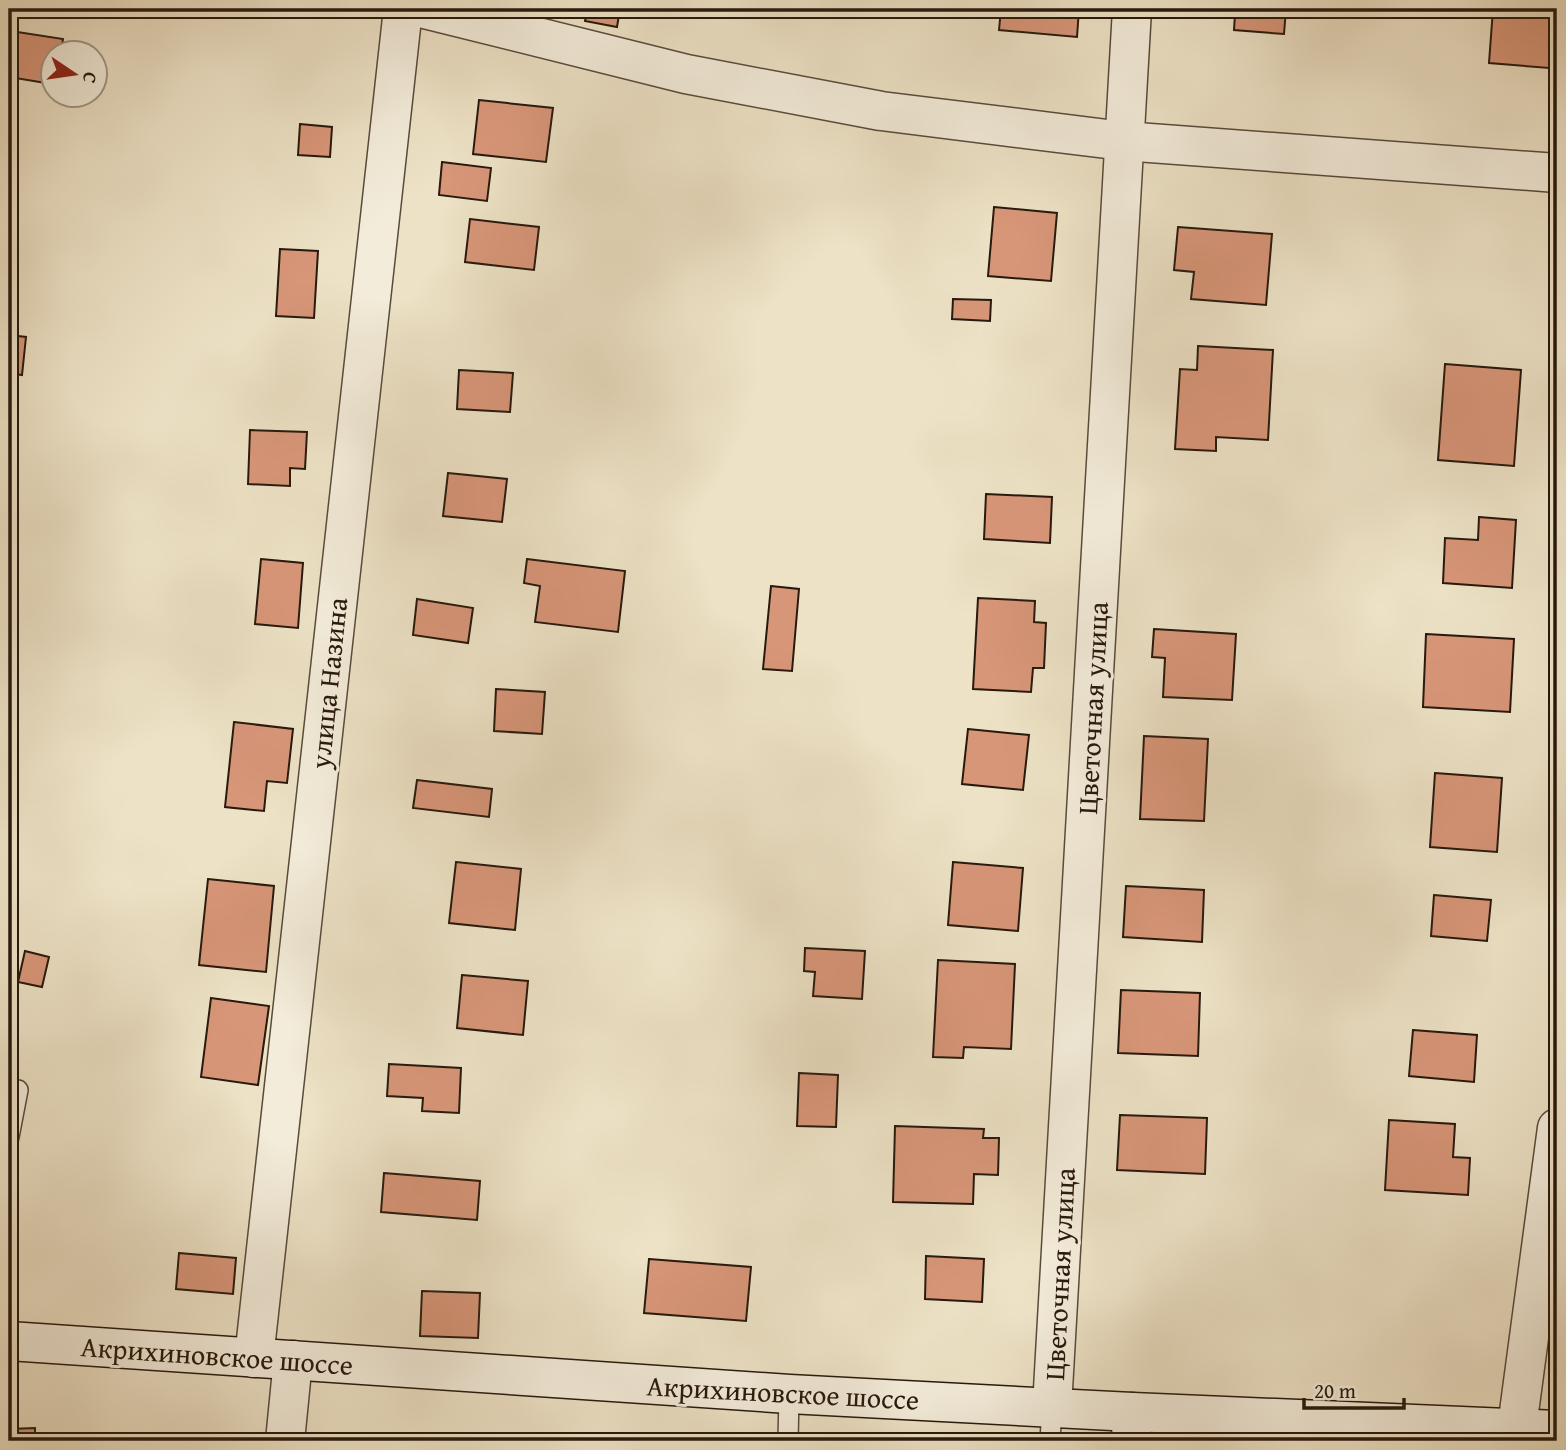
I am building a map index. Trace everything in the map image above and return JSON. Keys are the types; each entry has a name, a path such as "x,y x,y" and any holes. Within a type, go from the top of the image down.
{"street":[{"name":"улица Назина","path":"254,1357 403,9"},
{"path":"425,9 686,74 881,111 1123,142 1557,173"},
{"name":"Цветочная улица","path":"1051,1424 1132,9"},
{"path":"1517,1427 1557,1128"},
{"name":"Акрихиновское шоссе","path":"9,1341 789,1394 1051,1424 1132,1427 1517,1427 1557,1430"},
{"path":"285,1441 293,1360"}],"lane":[{"path":"9,1137 18,1090"},
{"path":"788,1441 789,1394"}],"building":[{"path":"588,9 620,9 617,27 585,21"},
{"path":"1001,9 1079,9 1077,37 999,30"},
{"path":"1217,9 1286,9 1284,34 1234,30 1235,14 1216,13"},
{"path":"1493,9 1554,9 1549,68 1489,63"},
{"path":"11,31 56,38 38,38 38,82 9,77"},
{"path":"479,100 553,108 546,162 473,154"},
{"path":"300,124 332,127 330,157 298,155"},
{"path":"442,162 491,168 487,201 439,195"},
{"path":"994,207 1057,213 1051,281 988,276"},
{"path":"470,219 539,227 534,270 465,262"},
{"path":"1178,227 1272,234 1266,305 1191,299 1194,272 1174,270"},
{"path":"280,249 318,251 314,318 276,316"},
{"path":"953,299 991,300 990,321 952,319"},
{"path":"9,335 26,337 22,375 9,373"},
{"path":"1198,346 1273,350 1268,440 1216,437 1216,451 1175,449 1180,369 1197,370"},
{"path":"1445,364 1521,370 1514,466 1438,460"},
{"path":"459,370 513,373 510,412 457,409"},
{"path":"250,430 307,432 305,469 290,468 290,486 248,484"},
{"path":"448,473 507,479 502,522 443,516"},
{"path":"986,494 1052,497 1050,543 984,539"},
{"path":"1479,517 1516,520 1512,588 1443,583 1445,538 1478,540"},
{"path":"261,559 303,563 298,628 255,624"},
{"path":"527,559 625,571 618,632 535,622 540,586 524,583"},
{"path":"771,586 799,589 792,671 763,669"},
{"path":"978,598 1035,601 1034,622 1046,623 1044,668 1033,668 1031,692 973,689"},
{"path":"417,599 473,608 468,643 413,635"},
{"path":"1154,629 1236,634 1232,700 1163,697 1165,658 1152,657"},
{"path":"1426,634 1514,639 1510,712 1423,707"},
{"path":"496,689 545,692 542,734 494,731"},
{"path":"234,722 293,729 287,783 267,781 264,811 225,807"},
{"path":"968,729 1029,735 1023,790 962,784"},
{"path":"1144,736 1208,739 1204,821 1140,819"},
{"path":"1435,773 1502,778 1497,852 1430,847"},
{"path":"417,780 492,789 489,817 413,808"},
{"path":"456,862 521,869 515,930 449,923"},
{"path":"953,862 1023,868 1018,931 948,925"},
{"path":"208,879 274,886 266,972 199,965"},
{"path":"1126,886 1204,890 1202,942 1123,937"},
{"path":"1434,895 1491,900 1487,941 1431,936"},
{"path":"805,948 865,951 862,999 813,996 815,972 804,971"},
{"path":"25,951 49,957 42,987 18,982"},
{"path":"938,960 1015,964 1011,1049 964,1047 963,1058 933,1057"},
{"path":"462,975 528,981 523,1035 457,1028"},
{"path":"1121,990 1200,993 1198,1056 1118,1053"},
{"path":"211,998 269,1006 258,1085 201,1077"},
{"path":"1413,1030 1477,1035 1474,1082 1409,1076"},
{"path":"389,1064 461,1068 459,1113 422,1111 423,1098 387,1096"},
{"path":"799,1073 838,1075 836,1127 797,1126"},
{"path":"1120,1115 1207,1118 1205,1174 1117,1170"},
{"path":"1389,1120 1455,1124 1453,1157 1470,1158 1468,1195 1385,1190"},
{"path":"895,1126 984,1129 983,1138 999,1138 998,1175 974,1174 973,1204 893,1202"},
{"path":"384,1173 480,1181 477,1220 381,1212"},
{"path":"179,1253 236,1258 233,1294 176,1289"},
{"path":"926,1256 984,1259 982,1302 925,1299"},
{"path":"649,1259 751,1267 746,1321 644,1313"},
{"path":"422,1291 480,1293 478,1338 420,1336"},
{"path":"35,1428 35,1441 9,1441 9,1429"}]}
